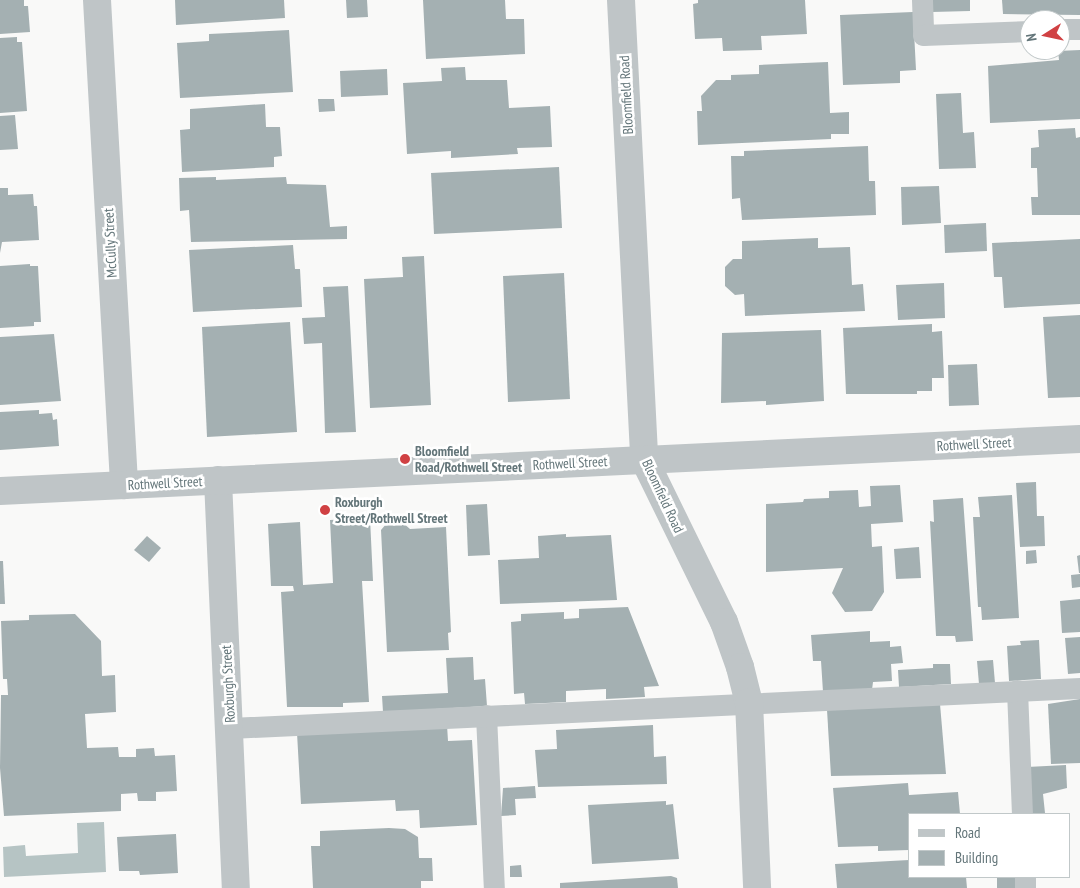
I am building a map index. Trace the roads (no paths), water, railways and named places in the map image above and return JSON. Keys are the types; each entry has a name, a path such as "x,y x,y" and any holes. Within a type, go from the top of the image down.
{"street":[{"name":"McCully Street","path":"97,0 124,485"},
{"name":"Bloomfield Road","path":"621,0 644,459 724,622 740,667 748,702 757,888"},
{"name":"Rothwell Street","path":"0,491 1080,439"},
{"name":"Roxburgh Street","path":"218,480 236,888"}],"lane":[{"path":"922,0 923,35 1020,31"},
{"path":"230,728 748,702 1080,688"},
{"path":"1017,690 1022,813"},
{"path":"486,715 494,888"}],"place":[{"name":"Bloomfield Road/Rothwell Street","path":"405,459"},
{"name":"Roxburgh Street/Rothwell Street","path":"325,510"}]}
